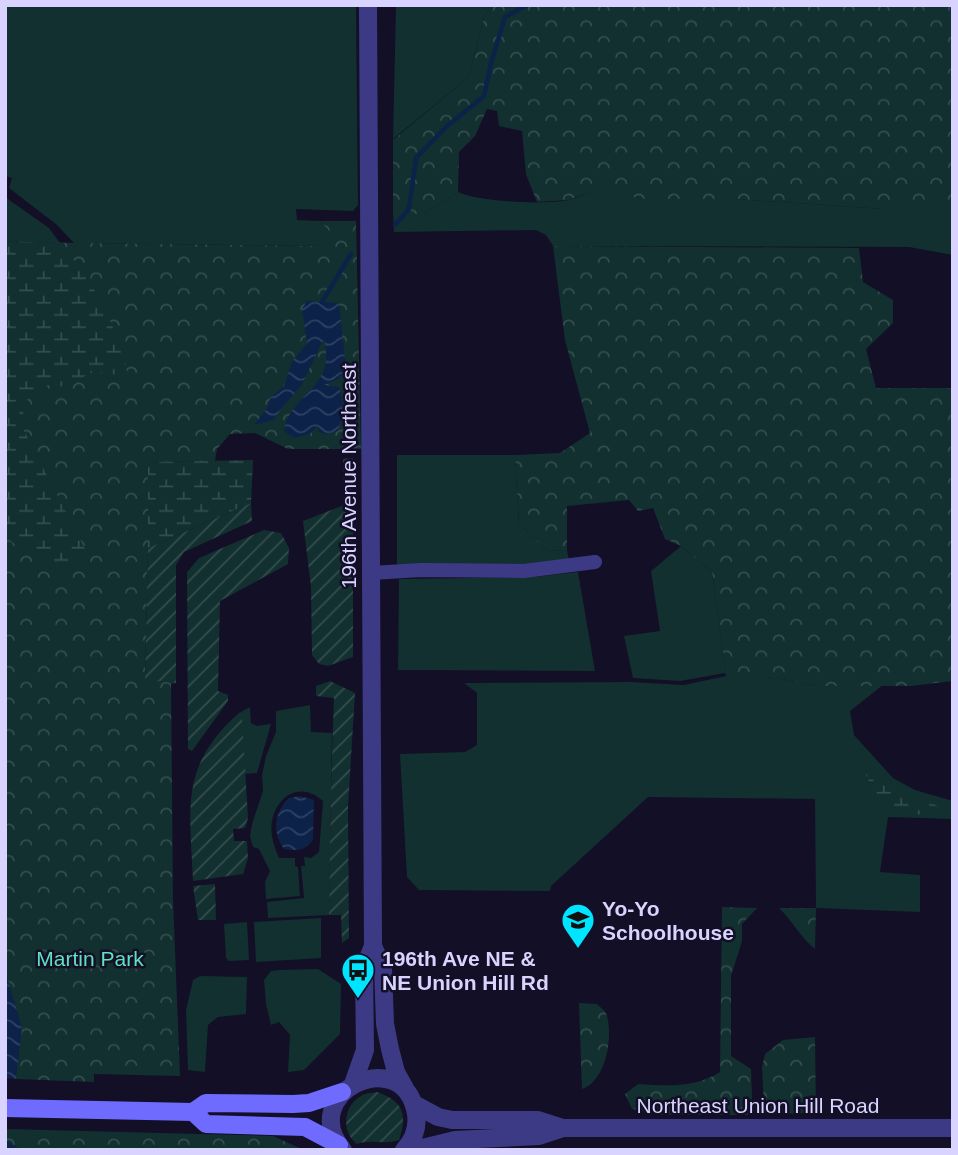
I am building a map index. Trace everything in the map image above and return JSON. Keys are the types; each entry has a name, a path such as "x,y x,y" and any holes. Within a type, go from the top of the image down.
{"main road":[{"path":"5,1108 193,1112 206,1103 309,1103 348,1088"},
{"path":"193,1112 206,1124 305,1127 341,1147"}],"street":[{"name":"196th Avenue Northeast","path":"341,1147 333,1132 332,1118 335,1104 348,1088 365,1051 364,968 373,946 368,5"},
{"path":"371,573 421,570 524,571 595,562"},
{"name":"196th Avenue Northeast","path":"373,946 383,968 385,1024 390,1049 396,1072 411,1100"},
{"name":"Northeast Union Hill Road","path":"348,1088 364,1079 389,1080 400,1086 411,1100 438,1116 452,1120 538,1120 563,1128 953,1128"},
{"path":"404,1150 415,1131 417,1118 411,1100"},
{"name":"Northeast Union Hill Road","path":"414,1150 455,1140 538,1136 563,1128"}],"green space":[{"path":"5,5 356,5 358,205 353,211 296,209 297,220 320,221 329,231 324,246 74,243 57,225 9,188 12,178 5,176"},
{"path":"396,5 495,5 485,14 469,77 393,139"},
{"path":"495,5 953,5 953,209 885,209 734,199 645,199 595,190 569,200 537,202 526,174 522,131 499,126 497,111 487,109 475,136 459,152 458,192 423,214 393,214 393,140 469,77 485,14"},
{"path":"595,189 645,199 734,199 885,209 953,209 953,255 909,247 553,246 546,235 536,230 394,232 393,214 423,214 458,192 512,202 544,202 569,200"},
{"path":"5,197 49,228 60,243 5,241"},
{"name":"Martin Park","path":"320,221 356,221 361,449 288,449 255,433 230,434 217,449 215,461 150,462 145,679 176,683 171,684 173,900 180,1076 94,1074 94,1082 16,1079 5,1009 5,242 323,246 329,231"},
{"path":"5,241 60,243 103,305 118,339 128,376 91,371 71,387 45,385 23,403 24,431 87,553 76,566 28,552 5,535"},
{"path":"553,246 859,248 863,282 893,300 893,323 866,349 876,388 953,388 953,681 910,686 816,686 726,673 712,572 681,546 665,539 653,508 638,511 629,500 567,506 567,551 546,550 519,524 515,455 560,453 590,433 565,340"},
{"path":"397,455 515,455 519,524 546,550 567,551 569,560 518,565 397,566"},
{"path":"353,458 353,657 328,666 319,664 312,655 311,587 303,521 344,505 343,459"},
{"path":"253,460 251,503 148,548 148,462"},
{"path":"251,503 252,521 184,552 176,565 176,683 145,680 148,548"},
{"path":"264,530 281,533 289,548 288,564 220,601 218,691 228,695 228,701 192,751 188,749 187,572 199,558"},
{"path":"681,546 712,572 726,672 816,686 883,685 850,711 854,735 893,778 915,790 953,801 953,819 888,817 880,872 920,875 920,912 816,908 815,799 648,797 551,886 550,891 419,890 407,877 400,754 465,752 477,745 477,693 464,683 631,682 684,685 726,676 725,673 680,681 633,678 624,636 660,631 651,571"},
{"path":"578,572 595,671 398,670 399,579 533,577"},
{"path":"330,681 355,693 348,807 349,938 342,943 341,915 329,915 334,698 316,696 316,686"},
{"path":"310,705 311,732 332,733 329,915 268,918 267,902 304,898 301,866 305,866 304,857 311,858 319,852 323,801 313,794 293,793 285,798 274,814 272,836 279,858 295,858 300,896 266,899 265,882 270,871 259,849 253,847 250,836 263,791 262,775 266,756 276,732 276,711"},
{"path":"250,707 251,723 257,726 271,724 257,773 245,774 239,713"},
{"path":"239,713 242,716 248,818 245,828 233,829 234,841 247,841 248,858 243,874 193,881 190,810 197,770 206,751 220,732"},
{"path":"871,768 914,797 945,811 939,816 895,809 872,788 866,775"},
{"path":"215,884 216,920 198,920 193,886"},
{"path":"722,907 757,908 742,924 742,941 731,976 731,1056 751,1069 752,1098 748,1115 662,1115 632,1109 625,1094 638,1084 690,1083 720,1072"},
{"path":"779,908 816,908 815,949 805,939"},
{"path":"321,918 321,958 256,962 254,922"},
{"path":"247,922 249,960 229,961 226,958 224,924"},
{"path":"318,969 341,984 340,1034 304,1070 288,1072 290,1035 279,1022 271,1025 264,980 271,971"},
{"path":"200,976 247,977 246,1014 218,1017 208,1025 205,1072 188,1070 186,1010 193,980"},
{"path":"579,1003 597,1004 607,1016 609,1025 608,1047 602,1068 597,1077 582,1089"},
{"path":"815,1037 816,1113 772,1114 764,1107 762,1067 765,1054 783,1040"},
{"path":"377,1092 393,1100 401,1110 403,1123 399,1140 357,1144 346,1126 348,1112 355,1100"},
{"path":"5,1129 273,1136 304,1150 5,1150"}],"water":[{"path":"307,301 339,303 346,370 338,379 324,385 339,387 344,406 338,431 326,434 319,432 317,426 310,434 294,438 284,431 295,407 319,380 324,369 324,339 302,384 275,419 253,426 266,410 271,397 284,386 292,362 307,343 302,309"},
{"path":"300,796 314,800 313,839 308,846 301,849 284,849 276,830 278,816 289,798"},
{"path":"5,970 22,1028 16,1079 5,1078"}],"waterway":[{"path":"395,225 409,209 416,158 446,127 484,96 505,17 527,5"},
{"path":"322,302 351,254"},
{"path":"5,1143 17,1150"}],"place":[{"name":"Yo-Yo Schoolhouse","path":"578,950"},
{"name":"196th Ave NE & NE Union Hill Rd","path":"358,1000"}]}
